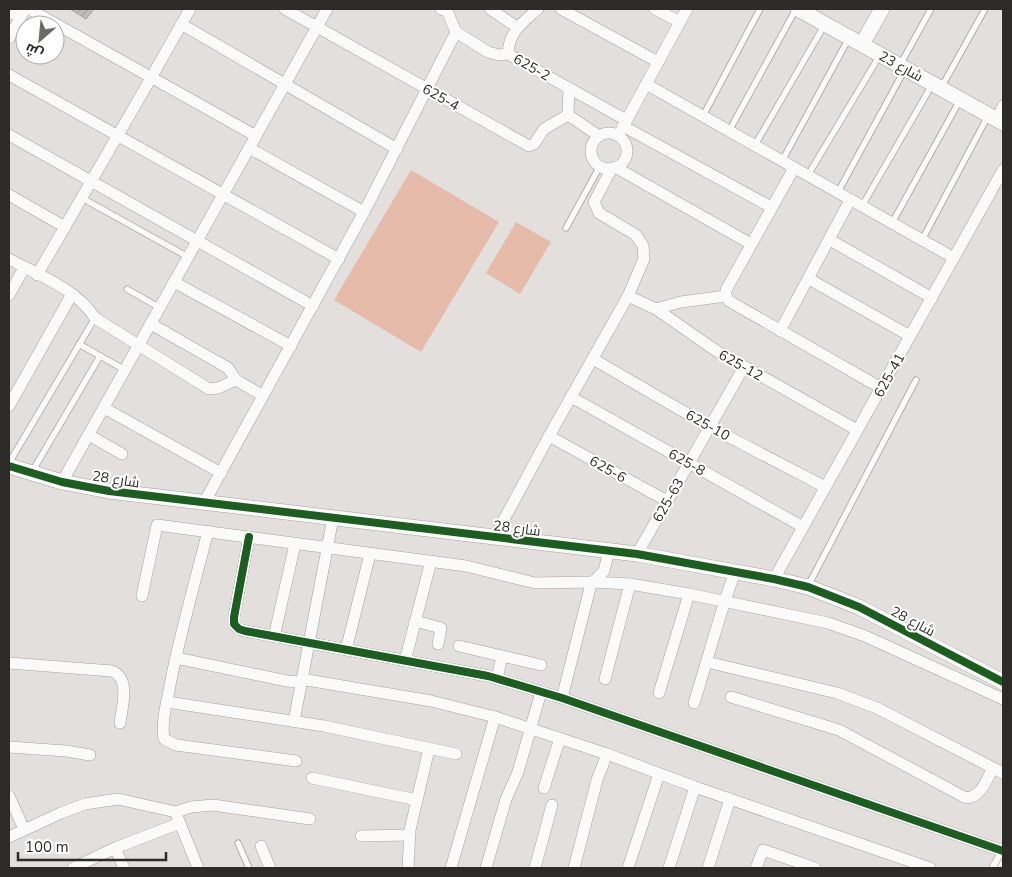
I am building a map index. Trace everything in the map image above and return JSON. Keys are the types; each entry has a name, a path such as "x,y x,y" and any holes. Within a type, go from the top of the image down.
{"street":[{"path":"9,38 25,9"},
{"path":"29,9 256,136"},
{"path":"37,274 152,78 190,9"},
{"name":"625-4","path":"285,9 529,146 534,144 544,129 568,115"},
{"path":"62,482 327,9"},
{"path":"204,503 262,395 339,259 456,32 446,9"},
{"path":"490,9 517,27"},
{"path":"508,54 509,42 517,27 538,9"},
{"path":"562,9 658,62"},
{"path":"655,9 680,22"},
{"path":"687,9 622,127 598,136 592,146 592,157 751,244"},
{"path":"856,41 882,9"},
{"name":"شارع 23","path":"805,10 824,24 880,55 961,99 998,116"},
{"path":"181,24 397,149"},
{"name":"625-2","path":"456,32 488,52 499,55 508,54 569,88 622,127 771,207"},
{"path":"9,75 339,259"},
{"path":"646,84 954,258"},
{"path":"569,88 568,115 598,136"},
{"path":"609,167 620,164 626,155 622,127"},
{"path":"9,135 313,306"},
{"path":"249,148 364,212"},
{"path":"494,538 628,296 644,259 643,246 636,235 599,213 594,202 609,167"},
{"path":"794,168 726,290 726,296 728,301 881,388"},
{"name":"625-41","path":"774,579 1003,170"},
{"path":"9,195 65,227"},
{"path":"780,331 850,200"},
{"path":"830,240 932,298"},
{"path":"9,259 72,294 82,301 95,318 209,389 218,388 236,380"},
{"path":"9,295 24,268"},
{"path":"809,279 910,336"},
{"path":"174,282 291,346"},
{"path":"9,406 72,294"},
{"name":"625-12","path":"628,296 656,309 715,350 857,430"},
{"path":"656,309 681,302 726,296"},
{"path":"151,324 228,368 236,380 262,395"},
{"name":"625-10","path":"593,359 710,427 825,487"},
{"name":"625-63","path":"637,554 744,367"},
{"name":"625-8","path":"571,397 803,527"},
{"path":"104,408 221,472"},
{"path":"89,434 122,454"},
{"name":"625-6","path":"549,436 667,501"},
{"name":"شارع 28","path":"9,464 30,474 62,482 152,498 637,554 774,579 808,587 859,607 1003,682"},
{"path":"294,721 333,518"},
{"path":"142,596 157,525 208,531 466,566 535,583 592,582 630,584 813,619 843,628 1003,699"},
{"path":"208,531 176,658 167,702 164,739 176,745 296,761"},
{"path":"248,537 234,617 234,624 245,632 497,679 562,698 1003,853 995,868"},
{"path":"274,637 295,544"},
{"path":"562,698 592,582 604,571 609,551"},
{"path":"346,650 370,554"},
{"path":"405,661 431,562"},
{"path":"694,703 724,602 735,572"},
{"path":"605,679 630,584"},
{"path":"659,693 689,594"},
{"path":"415,621 441,628 438,644"},
{"path":"459,646 541,665"},
{"path":"497,679 502,656"},
{"path":"176,658 287,681 302,681 431,701 495,718 607,754 658,774 930,868"},
{"path":"707,662 837,694 877,708 998,770 978,794 972,798 966,798 839,730 732,697"},
{"path":"9,663 112,670 118,673 122,678 124,686 120,723"},
{"path":"486,868 506,799 518,772 541,692"},
{"path":"167,702 324,726 456,754"},
{"path":"451,868 495,718"},
{"path":"544,788 560,738"},
{"path":"9,747 66,751 90,755"},
{"path":"408,868 410,835 429,749"},
{"path":"574,868 597,780 607,754"},
{"path":"628,868 658,774"},
{"path":"312,778 417,800"},
{"path":"669,868 695,787"},
{"path":"9,796 24,829"},
{"path":"9,837 85,804 118,799 176,812 198,806 218,805 310,819"},
{"path":"708,868 730,799"},
{"path":"535,868 552,805"},
{"path":"176,812 195,867"},
{"path":"73,868 115,848 180,823"},
{"path":"361,836 410,835"},
{"path":"260,846 270,868"},
{"path":"115,848 124,868"},
{"path":"756,868 763,850 815,868"}],"lane":[{"path":"703,116 760,9"},
{"path":"838,192 931,9"},
{"path":"862,206 984,9"},
{"path":"729,131 805,10"},
{"path":"755,146 824,24"},
{"path":"782,161 856,41"},
{"path":"808,175 880,55"},
{"path":"892,223 961,99"},
{"path":"922,240 998,116"},
{"path":"566,228 609,167"},
{"path":"82,198 188,257"},
{"path":"127,289 160,308"},
{"path":"9,464 95,318"},
{"path":"79,344 125,370"},
{"path":"30,474 100,356"},
{"path":"808,587 916,380"},
{"path":"238,843 249,868"}],"shaded area":[{"path":"411,170 499,222 421,352 334,300"},
{"path":"516,222 551,242 520,294 486,273"}],"building":[{"path":"70,9 94,9 86,19"}],"railway":[{"path":"999,868 1003,860"}],"cycle path":[{"path":"9,466 62,482 109,491 637,554 774,579 808,587 859,607 1003,682"},
{"path":"249,537 234,617 234,624 239,629 488,676 562,698 1003,851"}]}
